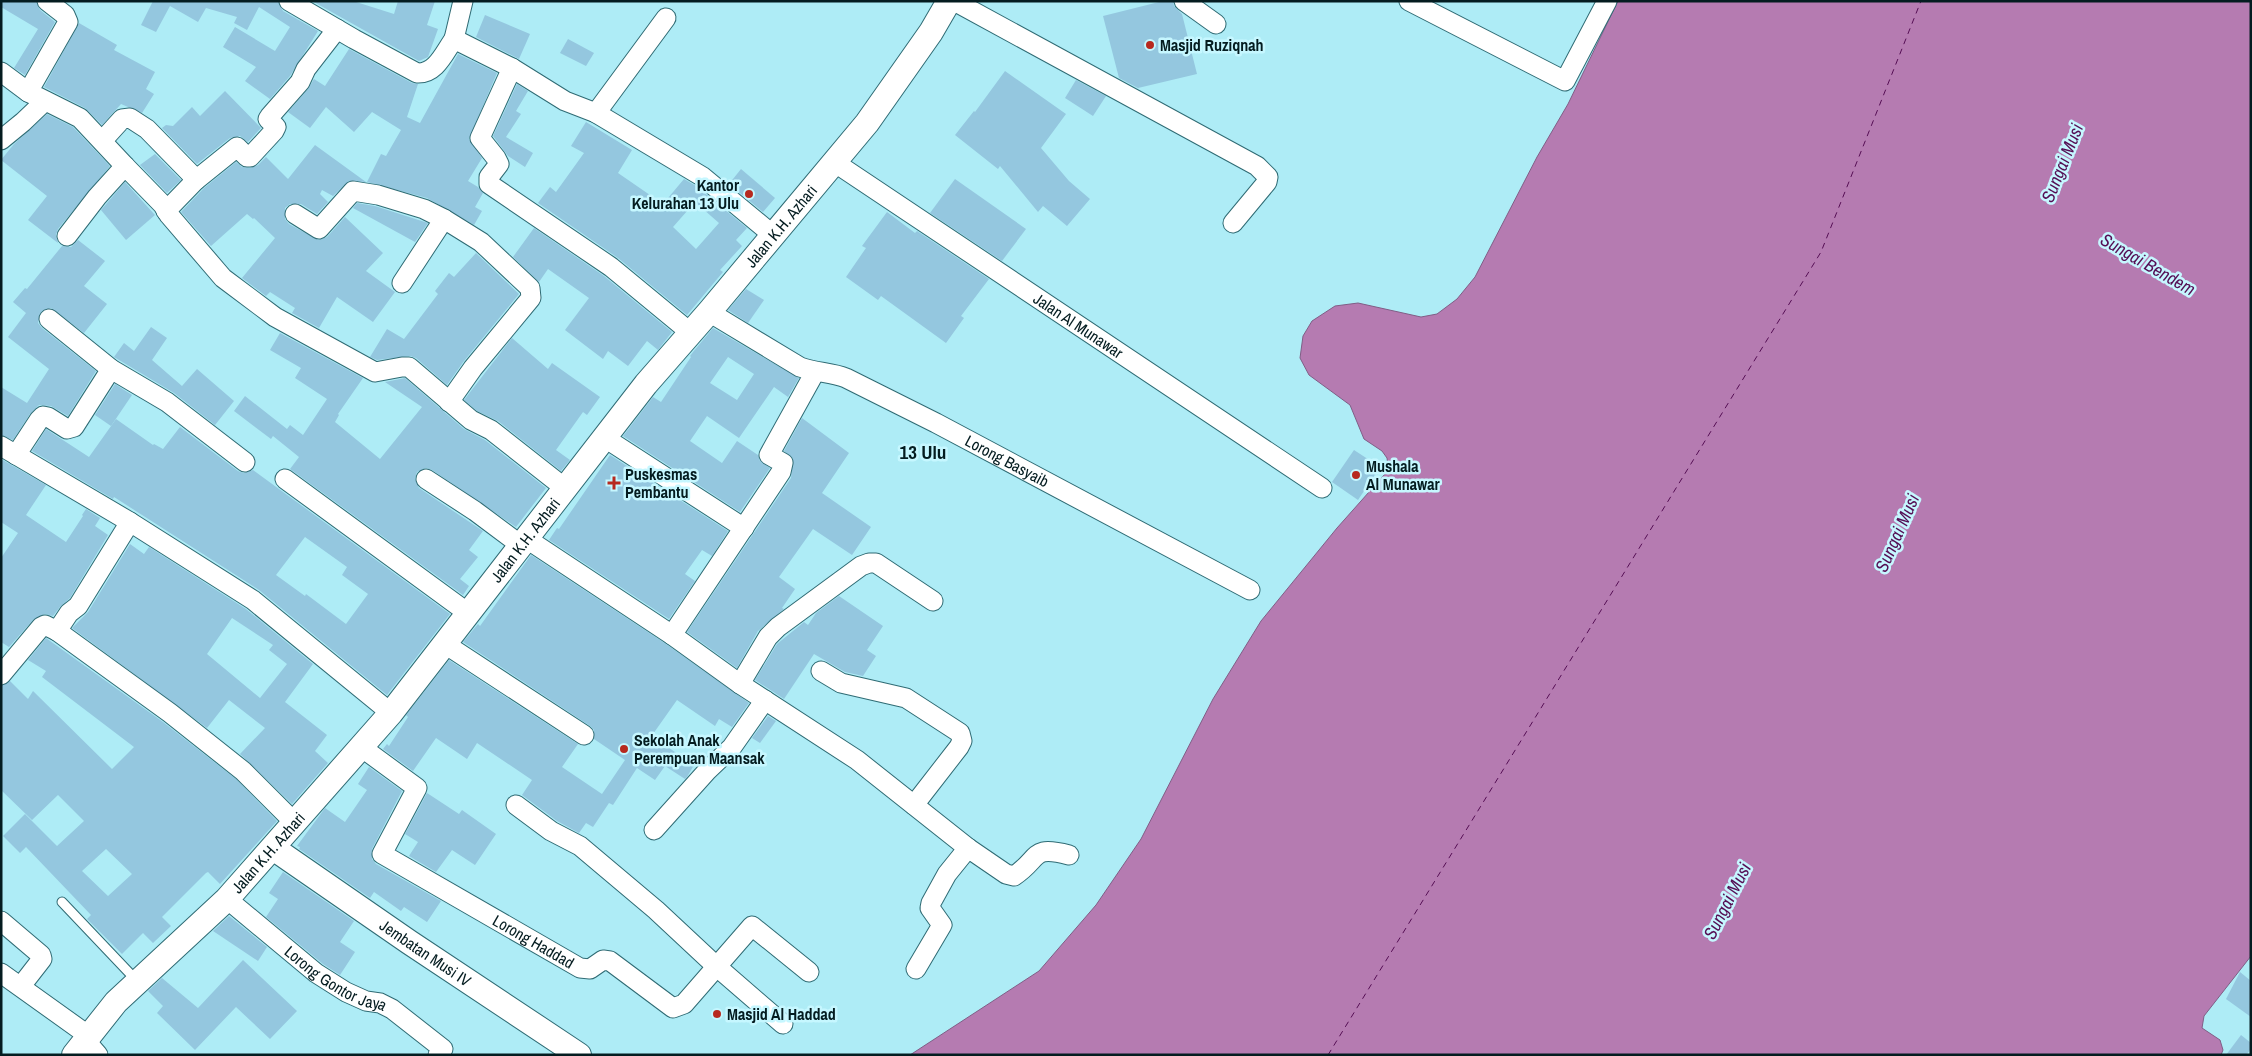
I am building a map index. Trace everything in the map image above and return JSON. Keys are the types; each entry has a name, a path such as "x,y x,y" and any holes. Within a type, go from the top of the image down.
{"street":[{"path":"28,92 68,22 65,15 47,1"},
{"path":"289,1 336,29 418,73 426,74 433,70 454,39 463,1"},
{"name":"Jalan K.H. Azhari","path":"86,1046 116,1002 227,899 391,713 646,384 709,312 866,123 931,32 949,1"},
{"path":"954,1 1257,166 1268,177 1267,182 1233,223"},
{"path":"1184,1 1216,24"},
{"path":"1409,1 1565,81 1607,1"},
{"path":"596,113 666,18"},
{"path":"166,210 196,180 237,147 247,157 250,157 276,127 268,119 270,116 300,82 306,69 336,29"},
{"path":"454,39 512,68 565,101 596,113 702,177 773,235"},
{"path":"512,68 480,138 499,164 489,177 489,184 611,267 691,333"},
{"path":"1,72 28,92 80,118 166,210 223,278 275,317 375,372 402,366 409,368 420,375 448,402 471,420 491,430 566,488"},
{"path":"1,140 45,101"},
{"path":"102,141 122,119 130,118 147,129 196,180"},
{"name":"Jalan Al Munawar","path":"834,162 1322,488"},
{"path":"67,236 97,197 125,166"},
{"path":"295,214 319,229 348,194 358,191 424,209 481,242 532,291 531,298 448,402"},
{"path":"402,283 444,219"},
{"name":"Lorong Basyaib","path":"709,312 800,367 815,372 832,372 846,378 936,423 1250,590"},
{"path":"49,319 111,369 167,402 245,462"},
{"path":"111,369 74,426 67,429 48,417 43,416 7,454 130,522 253,600 391,713"},
{"path":"672,635 781,472 784,464 769,454 815,372"},
{"path":"606,438 744,528"},
{"path":"285,479 468,613"},
{"path":"426,479 672,635 740,684 857,760 968,848 1006,874 1014,876 1023,870 1033,857 1041,851 1050,850 1069,855"},
{"path":"57,631 69,613 78,606 130,522"},
{"path":"740,684 768,638 778,627 861,566 869,563 876,564 933,601"},
{"path":"1,675 41,627 45,625 57,631 170,713 235,766 294,822"},
{"path":"445,644 584,735"},
{"path":"821,671 841,683 906,698 960,733 962,741 959,747 914,806"},
{"path":"654,830 732,747 765,700"},
{"name":"Lorong Haddad","path":"362,747 417,788 382,854 580,968 590,969 603,960 610,960 673,1008 684,1004 752,926 809,972"},
{"path":"516,804 551,831 580,846 656,910 716,966 783,1024"},
{"name":"Jembatan Musi IV","path":"273,848 409,942 579,1055"},
{"path":"916,969 942,925 930,908 931,903 947,874 968,848"},
{"name":"Lorong Gontor Jaya","path":"227,899 316,973 346,992 366,1001 380,1003 392,1009 444,1053"},
{"path":"1,921 41,955 42,959 21,986"},
{"path":"1,973 21,986 86,1046"}],"lane":[{"path":"62,902 137,981"}],"water":[{"path":"1618,1 2251,1 2251,956 2204,1016 2202,1028 2220,1040 2223,1050 2221,1055 910,1055 1039,971 1096,905 1141,839 1213,699 1261,621 1337,528 1385,474 1388,465 1387,458 1382,451 1364,439 1350,405 1309,375 1300,358 1303,336 1312,321 1335,306 1358,303 1421,317 1437,314 1457,299 1475,277 1537,157 1568,104"}],"building":[{"path":"1,1 36,1 40,10 55,22 25,75 14,68 38,29 1,7"},
{"path":"153,1 278,1 283,11 318,31 290,76 270,99 245,81 256,67 223,47 235,27 275,51 290,27 259,7 247,30 234,23 237,17 206,8 198,22 170,6 156,32 141,25"},
{"path":"312,1 353,1 394,14 398,1 435,1 427,25 438,29 428,57 419,61"},
{"name":"Masjid Ruziqnah","path":"1163,1 1173,1 1174,6 1182,14 1197,74 1138,88 1119,78 1103,16"},
{"path":"485,15 530,34 519,59 476,37"},
{"path":"79,23 117,45 114,50 155,72 146,89 154,94 142,113 121,104 102,125 85,108 44,87"},
{"path":"568,39 594,53 586,66 560,53"},
{"path":"349,49 412,83 418,84 407,117 420,123 458,54 497,73 469,139 482,158 468,181 478,187 483,193 475,207 482,211 474,225 427,198 367,182 381,154 386,156 401,130 372,112 354,132 326,107 310,128 288,112 314,79 325,86"},
{"path":"1005,71 1066,114 1041,148 1069,181 1090,199 1067,226 1043,206 1038,212 1000,166 998,169 955,135 975,112"},
{"path":"1076,80 1106,96 1093,116 1065,98"},
{"path":"517,84 528,91 516,111 521,114 506,137 533,153 525,167 508,156 493,136"},
{"path":"225,91 261,128 248,142 240,136 230,138 197,164 162,128 166,125 173,126 192,107 200,116"},
{"path":"47,114 73,127 110,166 58,229 56,235 58,243 28,220 47,196 1,160 14,144"},
{"path":"586,122 632,150 618,173 663,204 684,179 696,186 747,228 736,240 742,246 720,270 723,272 687,315 618,258 538,203 550,187 556,192 584,153 571,146","holes":["695,202 719,223 696,249 673,227"]},
{"path":"315,145 366,182 349,181 333,196 322,190 320,194 328,202 317,214 301,204 290,204 285,208 285,219 289,224 318,240 327,237 345,217 383,253 366,271 395,292 373,322 337,297 319,328 292,313 295,308 270,292 266,296 242,278 275,238 254,218 247,214 211,246 181,212 204,188 236,162 242,167 250,168 258,165 266,157 288,179"},
{"path":"155,154 181,180 167,193 140,165"},
{"name":"Kantor Kelurahan 13 Ulu","path":"741,169 775,198 763,212 729,184"},
{"path":"955,179 1026,229 1002,261 930,213"},
{"path":"125,182 155,215 126,240 101,210"},
{"path":"357,203 375,206 428,223 415,242 353,208"},
{"path":"887,212 915,233 917,231 989,279 961,316 964,318 946,343 881,296 878,300 846,277 866,248 862,246"},
{"path":"534,228 604,276 672,332 658,350 647,341 628,366 608,351 603,359 565,330 589,298 548,269 539,282 513,257"},
{"path":"78,240 105,261 84,286 107,304 84,333 51,308 41,312 38,323 96,371 68,416 51,406 39,405 30,414 13,440 1,435 1,387 27,403 49,369 8,337 26,313 13,302 25,288 27,289 62,246 71,247"},
{"path":"476,253 519,294 464,361 447,385 416,358 410,356 377,360 370,357 387,329 404,339 438,294 435,291 449,273 454,277"},
{"path":"746,289 764,300 748,323 728,310"},
{"path":"151,327 167,338 152,360 182,386 197,369 234,401 215,425 174,393 114,357 124,343 134,351"},
{"path":"713,328 799,378 788,397 774,387 739,438 707,416 690,441 722,463 737,441 758,455 760,461 770,468 740,512 623,436 653,397 661,402 690,356","holes":["728,357 754,374 737,400 710,383"]},
{"path":"280,333 363,378 338,414 335,422 380,459 422,407 385,382 405,378 464,429 485,440 546,488 516,527 432,470 426,468 417,472 415,479 419,488 483,531 469,550 478,557 460,579 469,586 463,595 290,469 299,457 273,436 271,439 234,411 245,396 287,429 290,425 303,435 327,399 295,378 301,368 270,350"},
{"path":"512,338 548,369 552,363 600,397 587,415 583,412 556,450 570,460 561,471 498,421 477,411 464,400"},
{"path":"115,384 132,395 111,426 95,415"},
{"path":"802,418 849,453 822,493 871,527 852,555 813,529 779,577 795,589 782,608 784,609 758,631 737,668 687,632 791,478 793,459 784,451"},
{"path":"116,419 153,445 163,449 180,427 238,471 244,473 253,470 450,614 387,695 259,590 114,497 113,499 32,451 46,429 89,457","holes":["305,537 347,567 342,575 368,594 346,624 306,594 305,596 276,575"]},
{"name":"Mushala Al Munawar","path":"1354,450 1380,467 1358,500 1332,482"},
{"path":"610,455 728,531 712,556 702,550 685,574 695,581 669,619 549,540 557,528 559,529"},
{"path":"1,459 46,485 26,515 66,542 86,509 100,518 95,526 108,535 70,598 53,616 45,614 33,620 9,647 1,642 1,558 18,533 1,522"},
{"path":"130,544 144,554 149,547 246,609 313,664 285,702 327,735 315,751 328,763 292,804 240,754 265,728 229,700 207,728 72,628 88,612","holes":["232,618 273,645 269,650 287,664 260,698 207,654"]},
{"path":"531,555 666,644 749,703 732,727 719,719 715,726 677,700 653,734 657,737 656,739 694,765 687,777 685,779 665,766 655,780 637,768 613,805 609,803 593,827 586,823 579,833 557,821 522,795 532,780 477,743 467,759 436,738 413,771 383,749 387,744 389,746 408,717 406,715 449,660 578,744 562,767 602,794 625,760 594,739 594,730 590,726 463,642 478,624 480,626"},
{"path":"839,596 883,626 867,650 876,656 863,676 845,672 814,654 784,699 755,680 777,644 804,622 808,625 816,613"},
{"path":"46,638 163,722 236,779 277,821 220,884 208,872 206,873 162,917 171,926 153,943 143,933 122,954 87,919 91,915 26,847 20,853 3,836 25,814 57,846 84,821 58,795 32,820 1,790 1,686 10,681 28,699 33,691 112,769 134,747 42,677 46,671 28,660","holes":["106,849 132,874 108,896 82,871"]},
{"path":"768,716 776,721 760,743 752,738"},
{"path":"369,767 402,791 372,849 372,859 376,864 441,901 427,922 404,907 401,911 374,892 370,898 297,846 325,808 345,822 367,790 358,784"},
{"path":"427,793 459,814 462,810 496,834 475,865 452,850 436,872 409,856 418,842 405,834"},
{"path":"283,872 354,921 340,942 355,952 340,975 323,964 266,917 278,899 269,893"},
{"path":"229,916 267,947 258,961 213,931"},
{"path":"243,960 297,1011 270,1039 236,1007 195,1050 157,1013 163,1006 148,991 162,978 198,1008"},
{"path":"2240,972 2251,981 2251,1017 2226,999"},
{"path":"2241,1035 2251,1043 2251,1049 2246,1055 2226,1055"}],"ferry route":[{"path":"1328,1055 1821,252 1921,1"}],"place":[{"name":"Masjid Ruziqnah","path":"1150,45"},
{"name":"Kantor Kelurahan 13 Ulu","path":"749,194"},
{"name":"Mushala Al Munawar","path":"1356,475"},
{"name":"Puskesmas Pembantu","path":"614,483"},
{"name":"Sekolah Anak Perempuan Maansak","path":"624,749"},
{"name":"Masjid Al Haddad","path":"717,1014"}],"district":[{"name":"13 Ulu","path":"923,452"}],"water label":[{"name":"Sungai Musi","path":"2062,163"},
{"name":"Sungai Bendem","path":"2148,264"},
{"name":"Sungai Musi","path":"1897,533"},
{"name":"Sungai Musi","path":"1727,901"}]}
